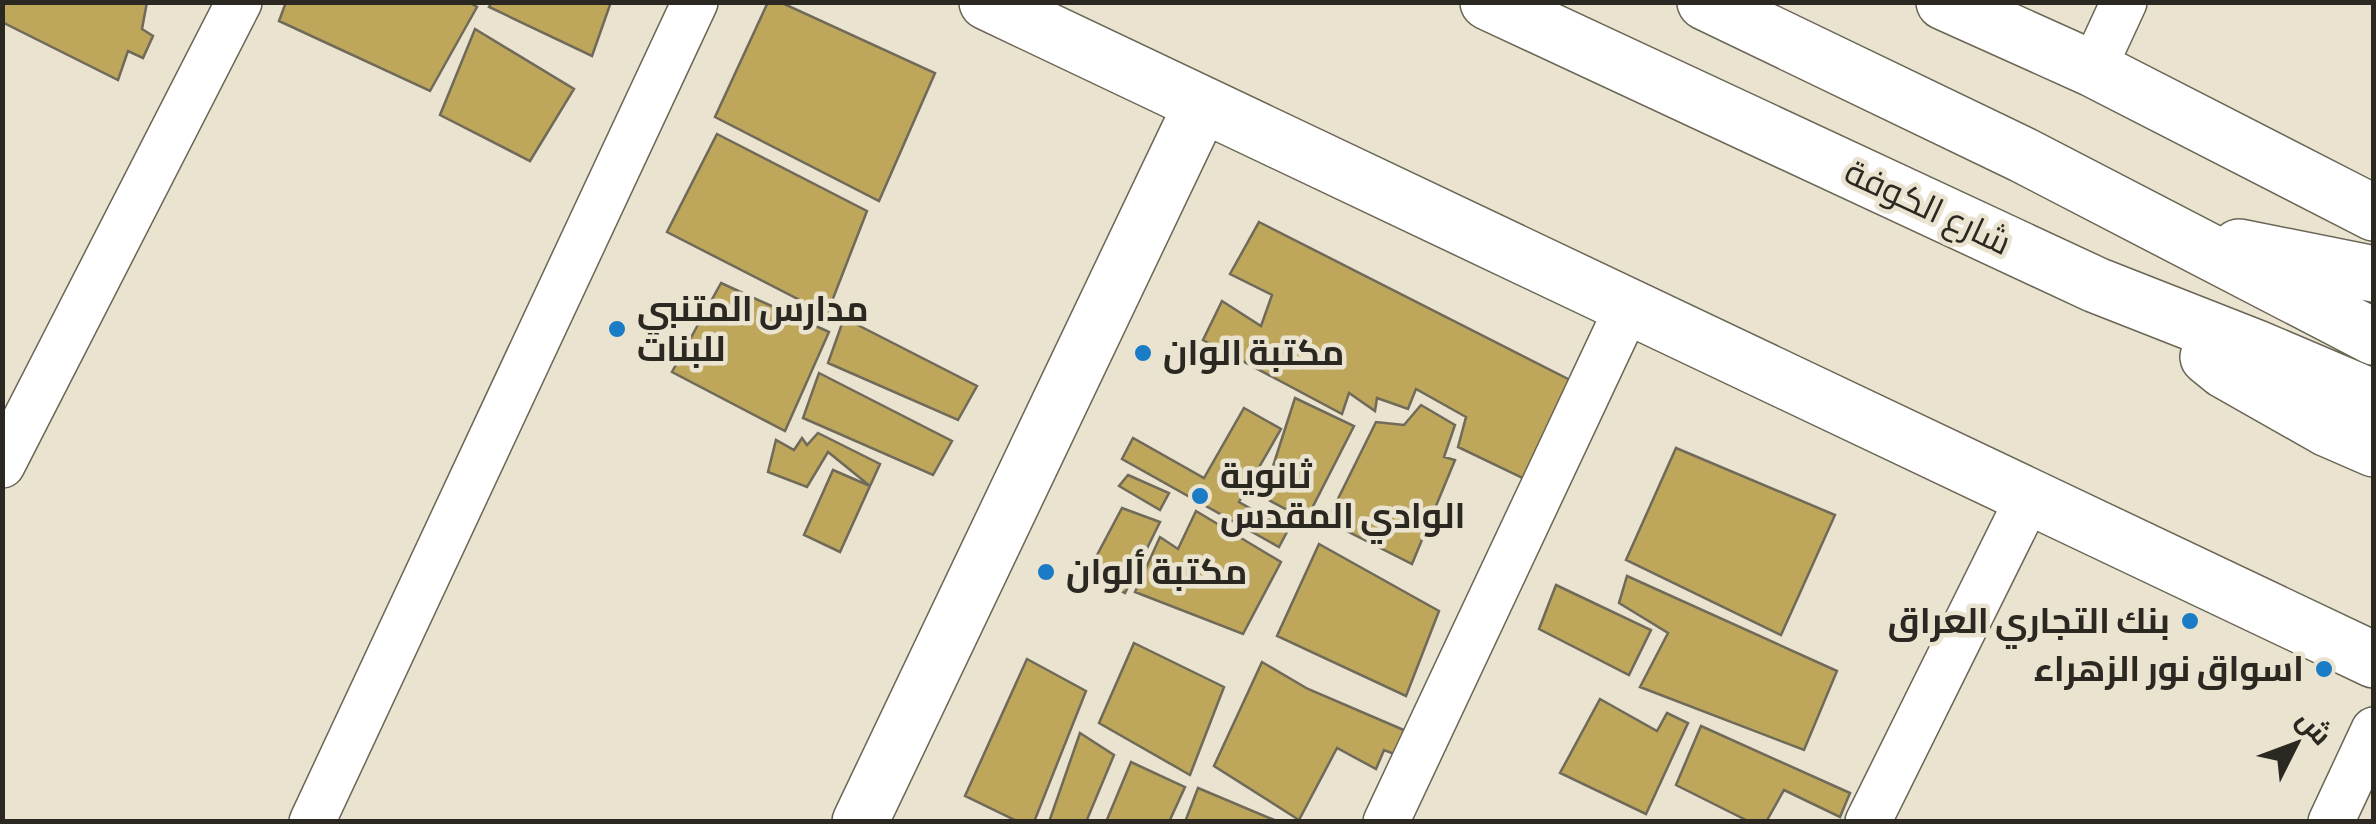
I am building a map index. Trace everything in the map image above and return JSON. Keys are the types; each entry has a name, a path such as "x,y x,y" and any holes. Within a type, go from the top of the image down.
{"main road":[{"path":"987,2 2374,660"},
{"name":"شارع الكوفة","path":"1488,2 2096,285 2374,398"},
{"path":"1705,2 2023,155 2374,337"},
{"path":"1944,2 2094,69 2374,213"},
{"path":"860,822 1202,104"},
{"path":"2172,234 2374,274"},
{"path":"2096,285 2176,332 2224,370 2328,429 2374,450"}],"street":[{"path":"2,465 239,2"},
{"path":"312,822 695,2"},
{"path":"2094,69 2124,2"},
{"path":"1386,822 1628,307"},
{"path":"1868,822 2028,496"},
{"path":"2331,822 2374,730"}],"building":[{"path":"2,2 147,2 142,29 153,36 143,58 128,51 118,80 2,22"},
{"path":"286,2 469,2 477,7 430,91 279,21"},
{"path":"492,2 611,2 592,56 489,7"},
{"path":"768,2 780,2 935,73 879,201 715,117"},
{"path":"475,29 574,89 530,161 440,115"},
{"path":"717,134 867,211 827,314 667,232"},
{"path":"1259,222 1576,383 1529,481 1458,447 1466,417 1416,389 1408,409 1377,398 1375,411 1349,393 1342,414 1203,340 1222,301 1261,326 1272,295 1230,274"},
{"path":"721,283 829,332 785,431 672,372"},
{"path":"844,318 977,386 958,420 828,363"},
{"path":"819,373 952,441 933,475 803,418"},
{"path":"1295,398 1354,426 1306,520 1263,497"},
{"path":"1421,405 1455,425 1444,457 1455,460 1412,564 1327,521 1376,422 1404,425"},
{"path":"1244,408 1281,429 1239,502 1288,530 1279,547 1122,459 1133,438 1204,478"},
{"path":"818,433 880,464 870,486 828,452 807,487 768,472 776,440 794,450 802,438 807,445"},
{"path":"1676,448 1835,515 1781,635 1626,560"},
{"path":"833,470 870,486 840,552 804,535"},
{"path":"1128,475 1169,493 1160,510 1119,486"},
{"path":"1122,508 1160,522 1125,593 1087,574"},
{"path":"1196,511 1281,562 1243,634 1135,592 1160,537 1178,549"},
{"path":"1319,544 1439,611 1406,696 1277,636"},
{"path":"1627,576 1837,671 1804,750 1640,687 1668,633 1619,603"},
{"path":"1556,585 1651,630 1629,675 1539,629"},
{"path":"1134,643 1224,687 1190,775 1099,723"},
{"path":"1027,659 1086,691 1034,822 1019,822 965,796"},
{"path":"1262,662 1308,689 1413,734 1402,757 1384,750 1376,769 1337,748 1299,820 1214,766"},
{"path":"1600,699 1657,731 1667,713 1688,723 1646,814 1560,773"},
{"path":"1701,726 1850,793 1840,817 1784,790 1766,822 1750,822 1676,785"},
{"path":"1080,733 1114,755 1086,822 1049,822"},
{"path":"1131,762 1185,787 1169,822 1106,822"},
{"path":"1198,788 1279,822 1185,822"}],"place":[{"name":"مدارس المتنبي للبنات","path":"617,329"},
{"name":"مكتبة الوان","path":"1143,353"},
{"name":"ثانوية الوادي المقدس","path":"1200,496"},
{"name":"مكتبة ألوان","path":"1046,572"},
{"name":"بنك التجاري العراق","path":"2190,621"},
{"name":"اسواق نور الزهراء","path":"2324,669"}]}
